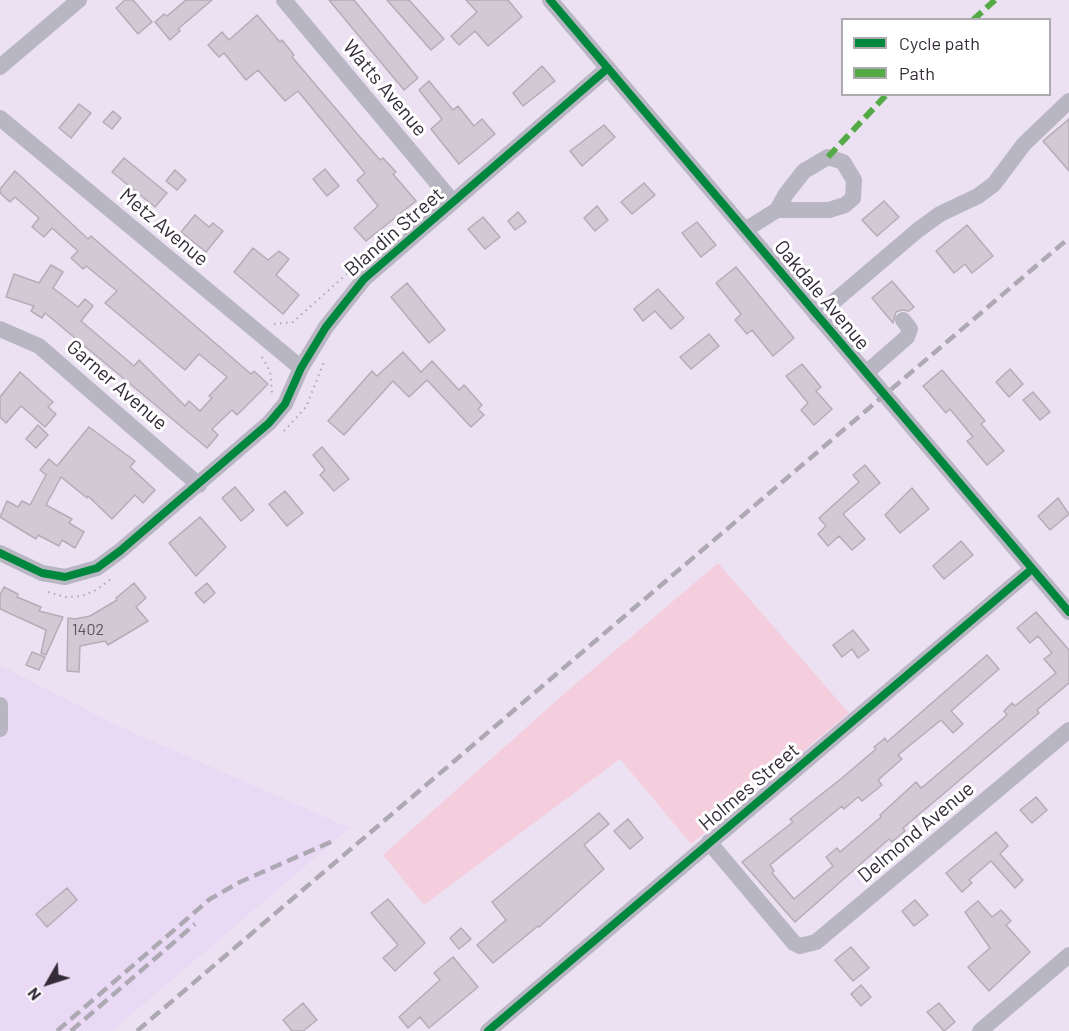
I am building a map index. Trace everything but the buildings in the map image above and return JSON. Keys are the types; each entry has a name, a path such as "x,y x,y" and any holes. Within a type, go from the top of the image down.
{"street":[{"path":"0,67 79,0"},
{"name":"Watts Avenue","path":"284,0 453,202"},
{"name":"Oakdale Avenue","path":"550,0 1069,612"},
{"name":"Blandin Street","path":"0,553 54,576 65,577 87,572 120,551 200,485 273,418 285,404 301,368 326,327 354,288 608,68"},
{"path":"818,316 918,230 940,214 978,196 994,184 1024,144 1069,101"},
{"name":"Metz Avenue","path":"0,118 301,368"},
{"path":"745,230 777,210 804,171 828,157 843,162 854,180 853,198 845,205 829,210 777,210"},
{"path":"866,373 907,338 910,329 903,320"},
{"name":"Garner Avenue","path":"0,329 28,340 47,352 200,485"},
{"name":"Holmes Street","path":"488,1031 1032,569"},
{"path":"0,705 0,729"},
{"name":"Delmond Avenue","path":"709,842 786,935 800,946 823,938 1069,730"},
{"path":"980,1031 1069,955"}],"path":[{"path":"267,323 293,322 350,271"},
{"path":"256,350 270,371 272,385 270,401"}],"shaded area":[{"path":"718,563 849,713 691,844 620,759 424,905 383,855 565,693"},
{"path":"0,665 116,725 350,828 112,1031 0,1031"}],"railway":[{"path":"137,1031 1069,238"},
{"path":"57,1031 210,899 240,882 333,841"},
{"path":"71,1031 195,924"}],"marked path":[{"path":"975,18 995,0"},
{"path":"828,157 885,96"}],"cycle path":[{"path":"550,0 1069,612"},
{"path":"0,553 42,573 65,577 97,568 120,551 269,423 285,404 301,368 326,327 364,279 608,68"},
{"path":"488,1031 1032,569"}]}
